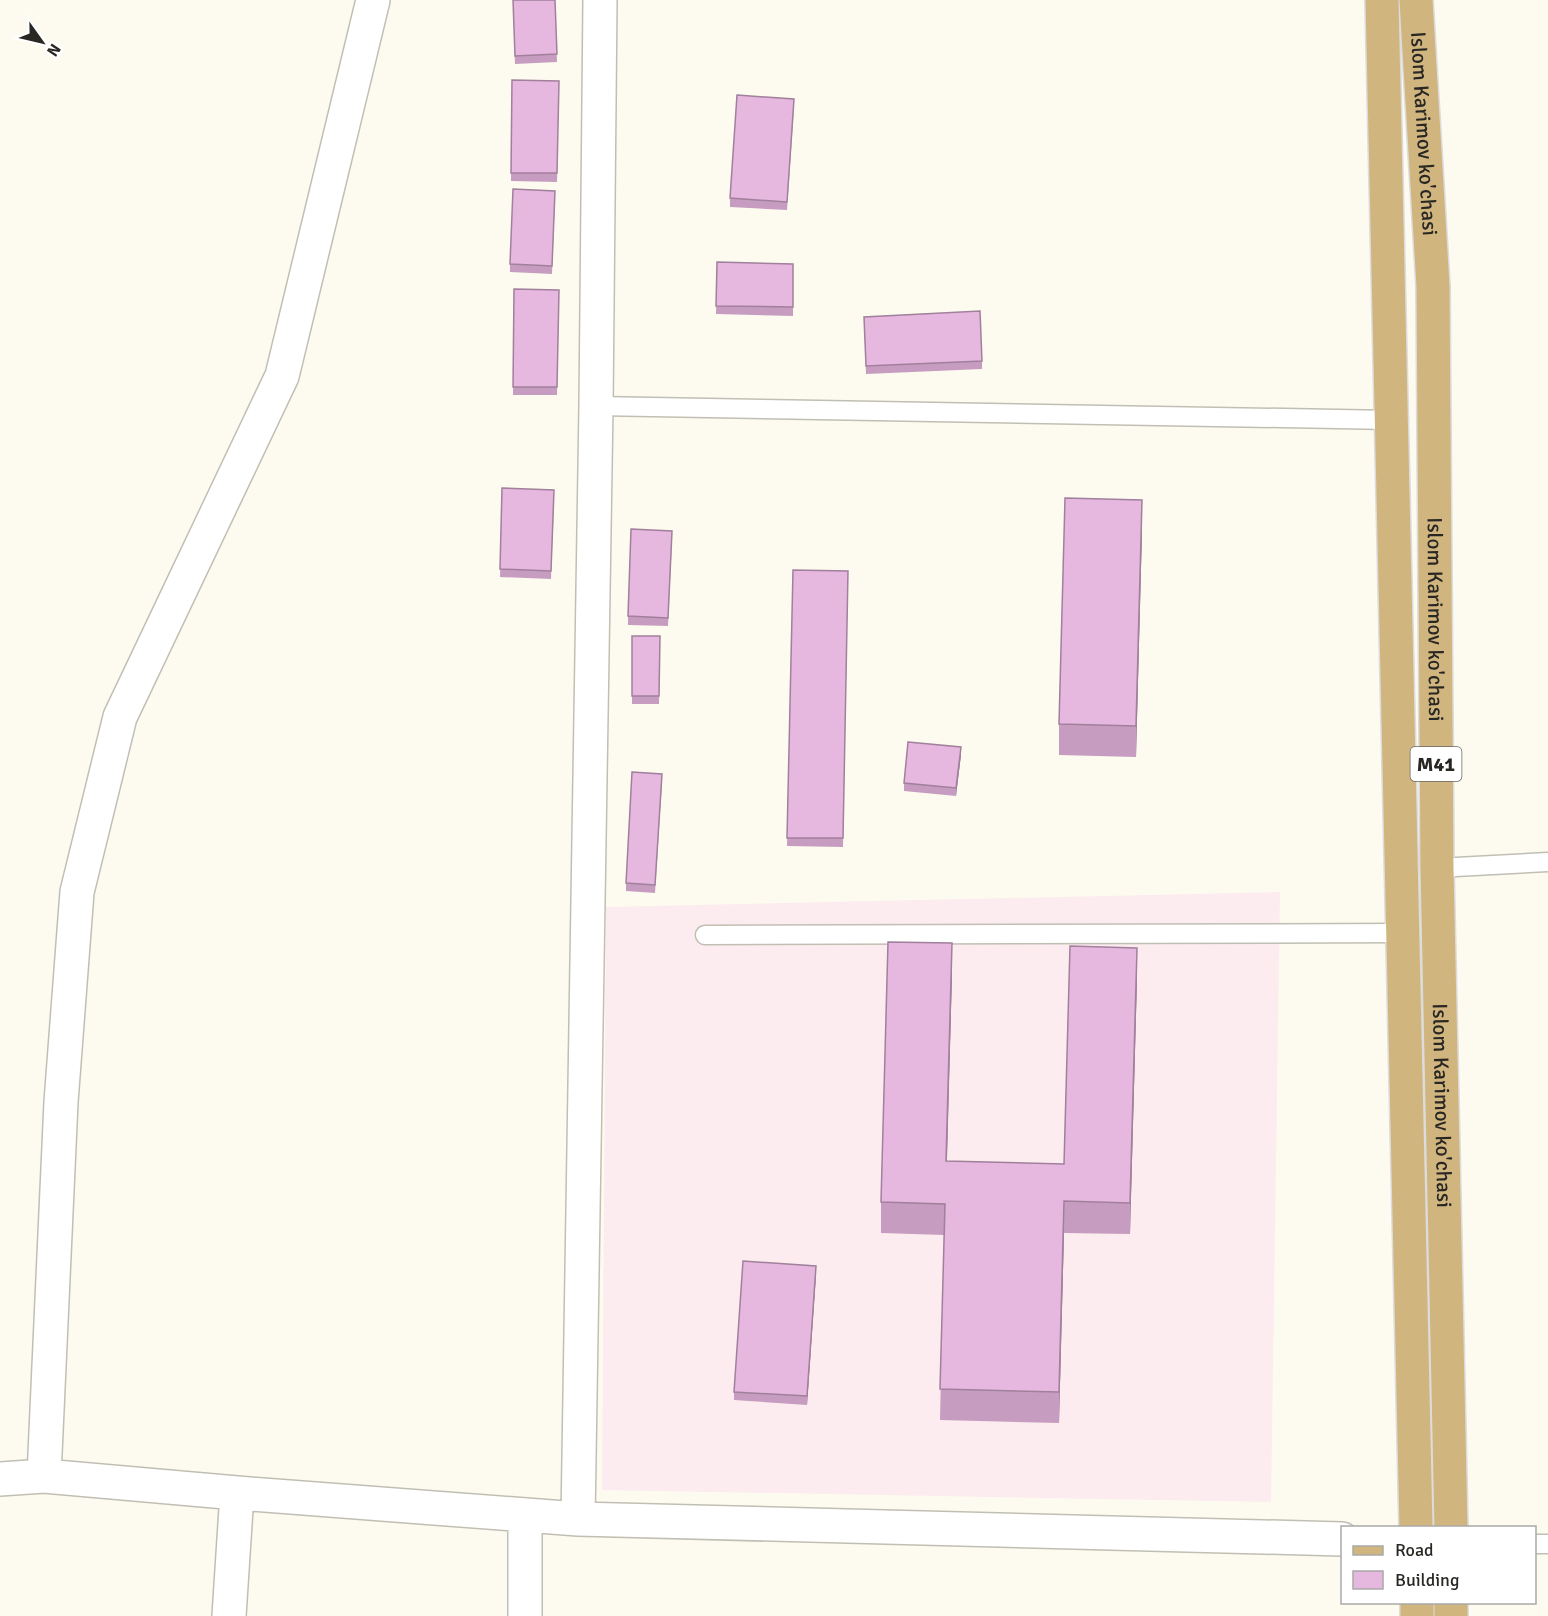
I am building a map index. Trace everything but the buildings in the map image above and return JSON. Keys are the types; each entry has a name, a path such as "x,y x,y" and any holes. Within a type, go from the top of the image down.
{"main road":[{"name":"Islom Karimov ko'chasi","path":"1382,0 1416,1526"},
{"name":"Islom Karimov ko'chasi","path":"1416,0 1432,286 1437,868 1451,1526"}],"street":[{"path":"44,1476 61,1102 77,892 120,717 282,376 374,0"},
{"path":"578,1519 596,406 600,0"},
{"path":"0,1479 44,1476 578,1519 1341,1539"},
{"path":"230,1616 237,1493"},
{"path":"525,1515 525,1616"}],"lane":[{"path":"596,406 1392,420"},
{"path":"1437,868 1548,862"},
{"path":"705,934 1403,933"}],"shaded area":[{"path":"1280,892 1271,1502 602,1490 606,907"}]}
